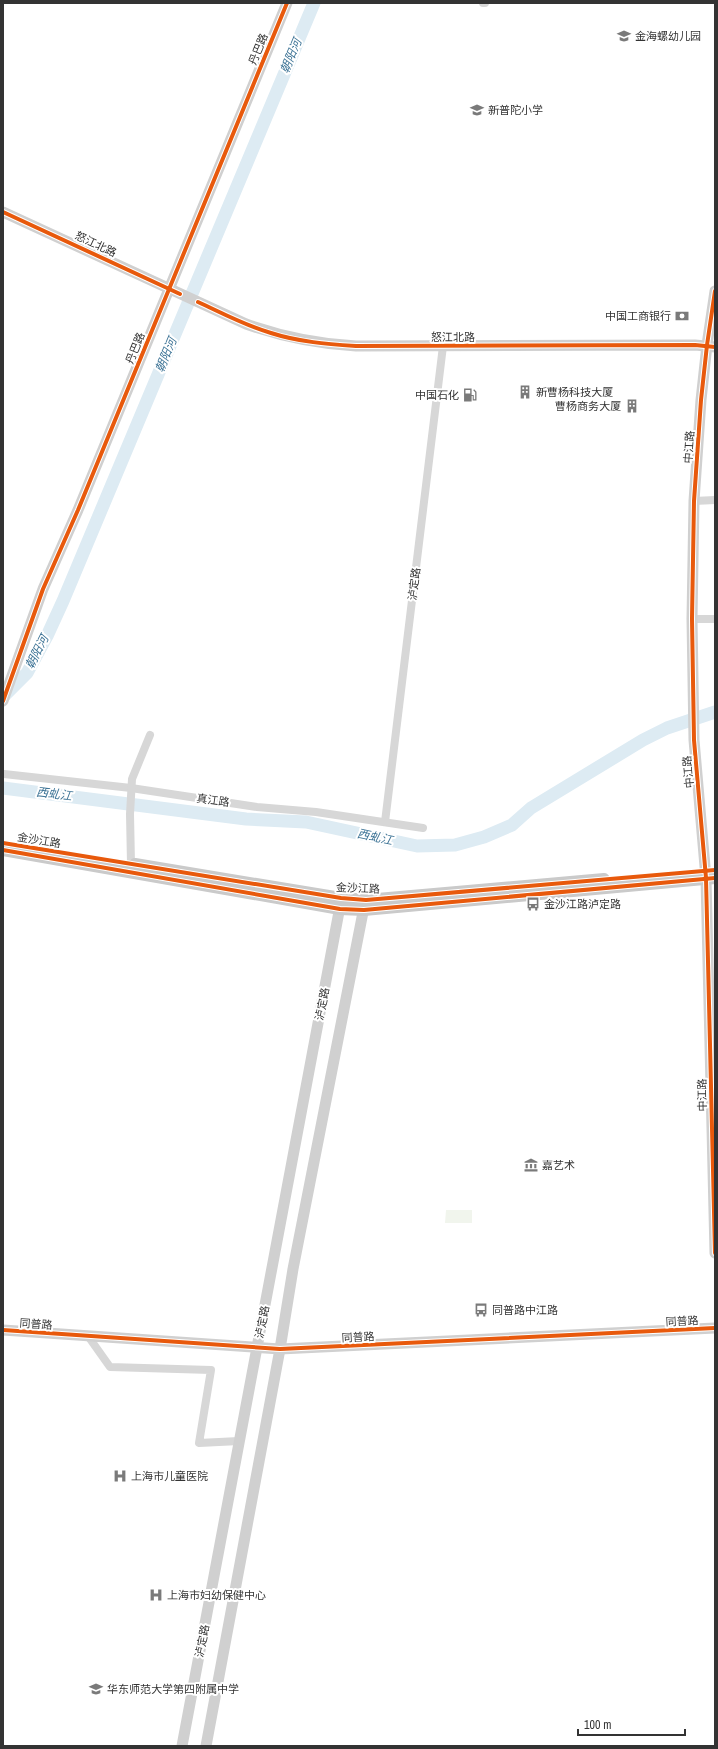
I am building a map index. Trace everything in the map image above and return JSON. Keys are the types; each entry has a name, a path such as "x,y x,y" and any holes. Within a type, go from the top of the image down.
{"main road":[{"name":"金沙江路","path":"3,843 131,864 340,904"},
{"name":"金沙江路","path":"3,850 340,904 365,905 710,874"}],"street":[{"name":"丹巴路","path":"3,701 43,589 78,510 287,3"},
{"name":"怒江北路","path":"3,212 246,324 271,333 298,340 356,346 711,346"},
{"name":"中江路","path":"715,291 711,346 694,501 692,619 694,740 710,874 715,1253"},
{"name":"泸定路","path":"385,822 443,346"},
{"path":"694,501 715,500"},
{"path":"692,619 715,619"},
{"path":"131,864 130,814 132,780 150,735"},
{"name":"真江路","path":"4,774 257,807 316,812 423,828"},
{"name":"泸定路","path":"182,1746 340,904"},
{"name":"泸定路","path":"206,1746 280,1350 293,1269 365,905"},
{"name":"同普路","path":"3,1330 280,1350 715,1328"},
{"path":"88,1336 110,1366 211,1370 199,1443 239,1442"}],"shaded area":[{"path":"446,1210 472,1210 472,1223 445,1223"}],"waterway":[{"name":"朝阳河","path":"3,697 27,673 47,636 63,601 314,3"},
{"name":"西虬江","path":"3,788 246,819 306,822 417,846 455,845 484,837 512,825 531,808 643,740 667,728 715,712"}],"cycle path":[{"path":"3,701 43,589 78,510 287,3"},
{"path":"3,212 180,294"},
{"path":"715,291 701,400 694,501 692,619 694,740 706,878 715,1253"},
{"path":"198,302 252,327 292,339 356,346 695,345 715,347"},
{"path":"3,843 341,898 366,900 715,870"},
{"path":"3,850 340,909 364,910 715,878"},
{"path":"3,1330 280,1349 715,1328"}],"place":[{"name":"金海螺幼儿园","path":"624,36"},
{"name":"新普陀小学","path":"477,110"},
{"name":"中国工商银行","path":"682,316"},
{"name":"新曹杨科技大厦","path":"525,392"},
{"name":"中国石化","path":"470,395"},
{"name":"曹杨商务大厦","path":"632,406"},
{"name":"金沙江路泸定路","path":"533,904"},
{"name":"嘉艺术","path":"531,1165"},
{"name":"同普路中江路","path":"481,1310"},
{"name":"上海市儿童医院","path":"120,1476"},
{"name":"上海市妇幼保健中心","path":"156,1595"},
{"name":"华东师范大学第四附属中学","path":"96,1689"}]}
